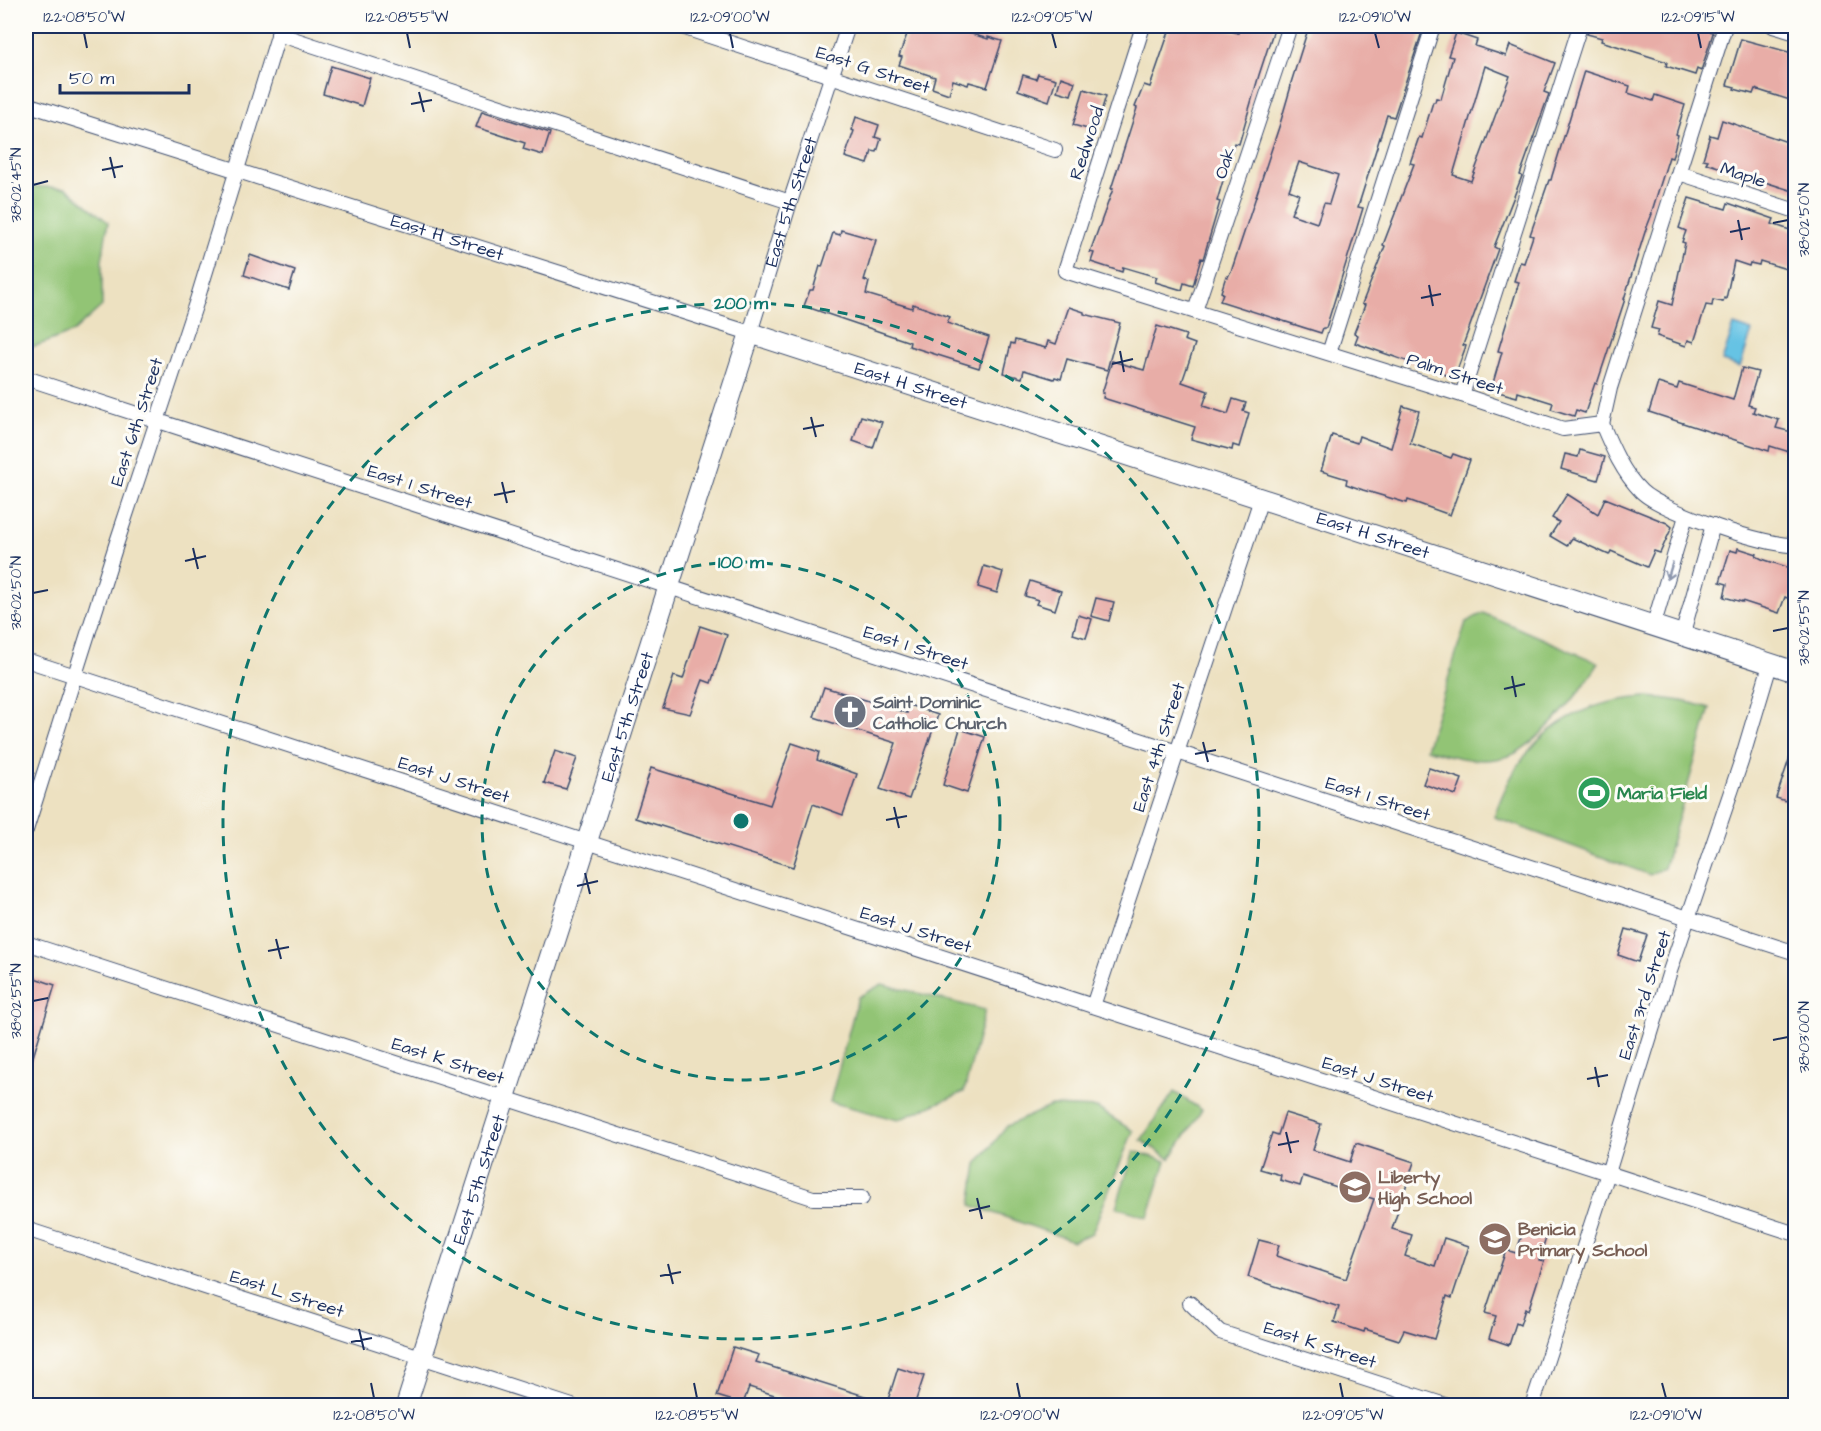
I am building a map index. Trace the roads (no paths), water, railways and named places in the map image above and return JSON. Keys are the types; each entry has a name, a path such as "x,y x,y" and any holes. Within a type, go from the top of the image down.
{"street":[{"name":"East G Street","path":"679,26 1055,150"},
{"name":"East 5th Street","path":"406,1406 848,26"},
{"name":"Redwood","path":"1065,271 1143,26"},
{"name":"Oak","path":"1195,312 1290,26"},
{"path":"1329,353 1433,26"},
{"path":"1462,395 1580,26"},
{"path":"1725,26 1610,388 1602,424 1626,472 1642,492 1661,505 1713,525 1785,546 1796,545"},
{"path":"1773,26 1796,33"},
{"path":"279,30 790,202"},
{"name":"East 6th Street","path":"26,830 156,421 201,288 279,30"},
{"name":"East H Street","path":"26,104 750,333 1796,672"},
{"name":"Maple","path":"1679,173 1796,211"},
{"name":"Palm Street","path":"1065,271 1462,395 1563,429 1602,424"},
{"name":"East I Street","path":"26,378 1796,953"},
{"name":"East 4th Street","path":"1093,1006 1261,499"},
{"path":"1653,627 1686,516"},
{"path":"1682,636 1713,525"},
{"name":"East J Street","path":"26,660 1796,1234"},
{"name":"East 3rd Street","path":"1532,1406 1608,1173 1670,971 1741,762 1770,665"},
{"name":"East K Street","path":"26,943 813,1198 862,1198"},
{"name":"East L Street","path":"26,1228 572,1406"},
{"name":"East K Street","path":"1190,1303 1220,1332 1448,1406"}],"water":[{"path":"1734,325 1752,331 1740,367 1722,361"}],"place":[{"name":"Saint Dominic Catholic Church","path":"850,712"},
{"name":"Maria Field","path":"1594,793"},
{"name":"Liberty High School","path":"1355,1187"},
{"name":"Benicia Primary School","path":"1495,1239"}]}
